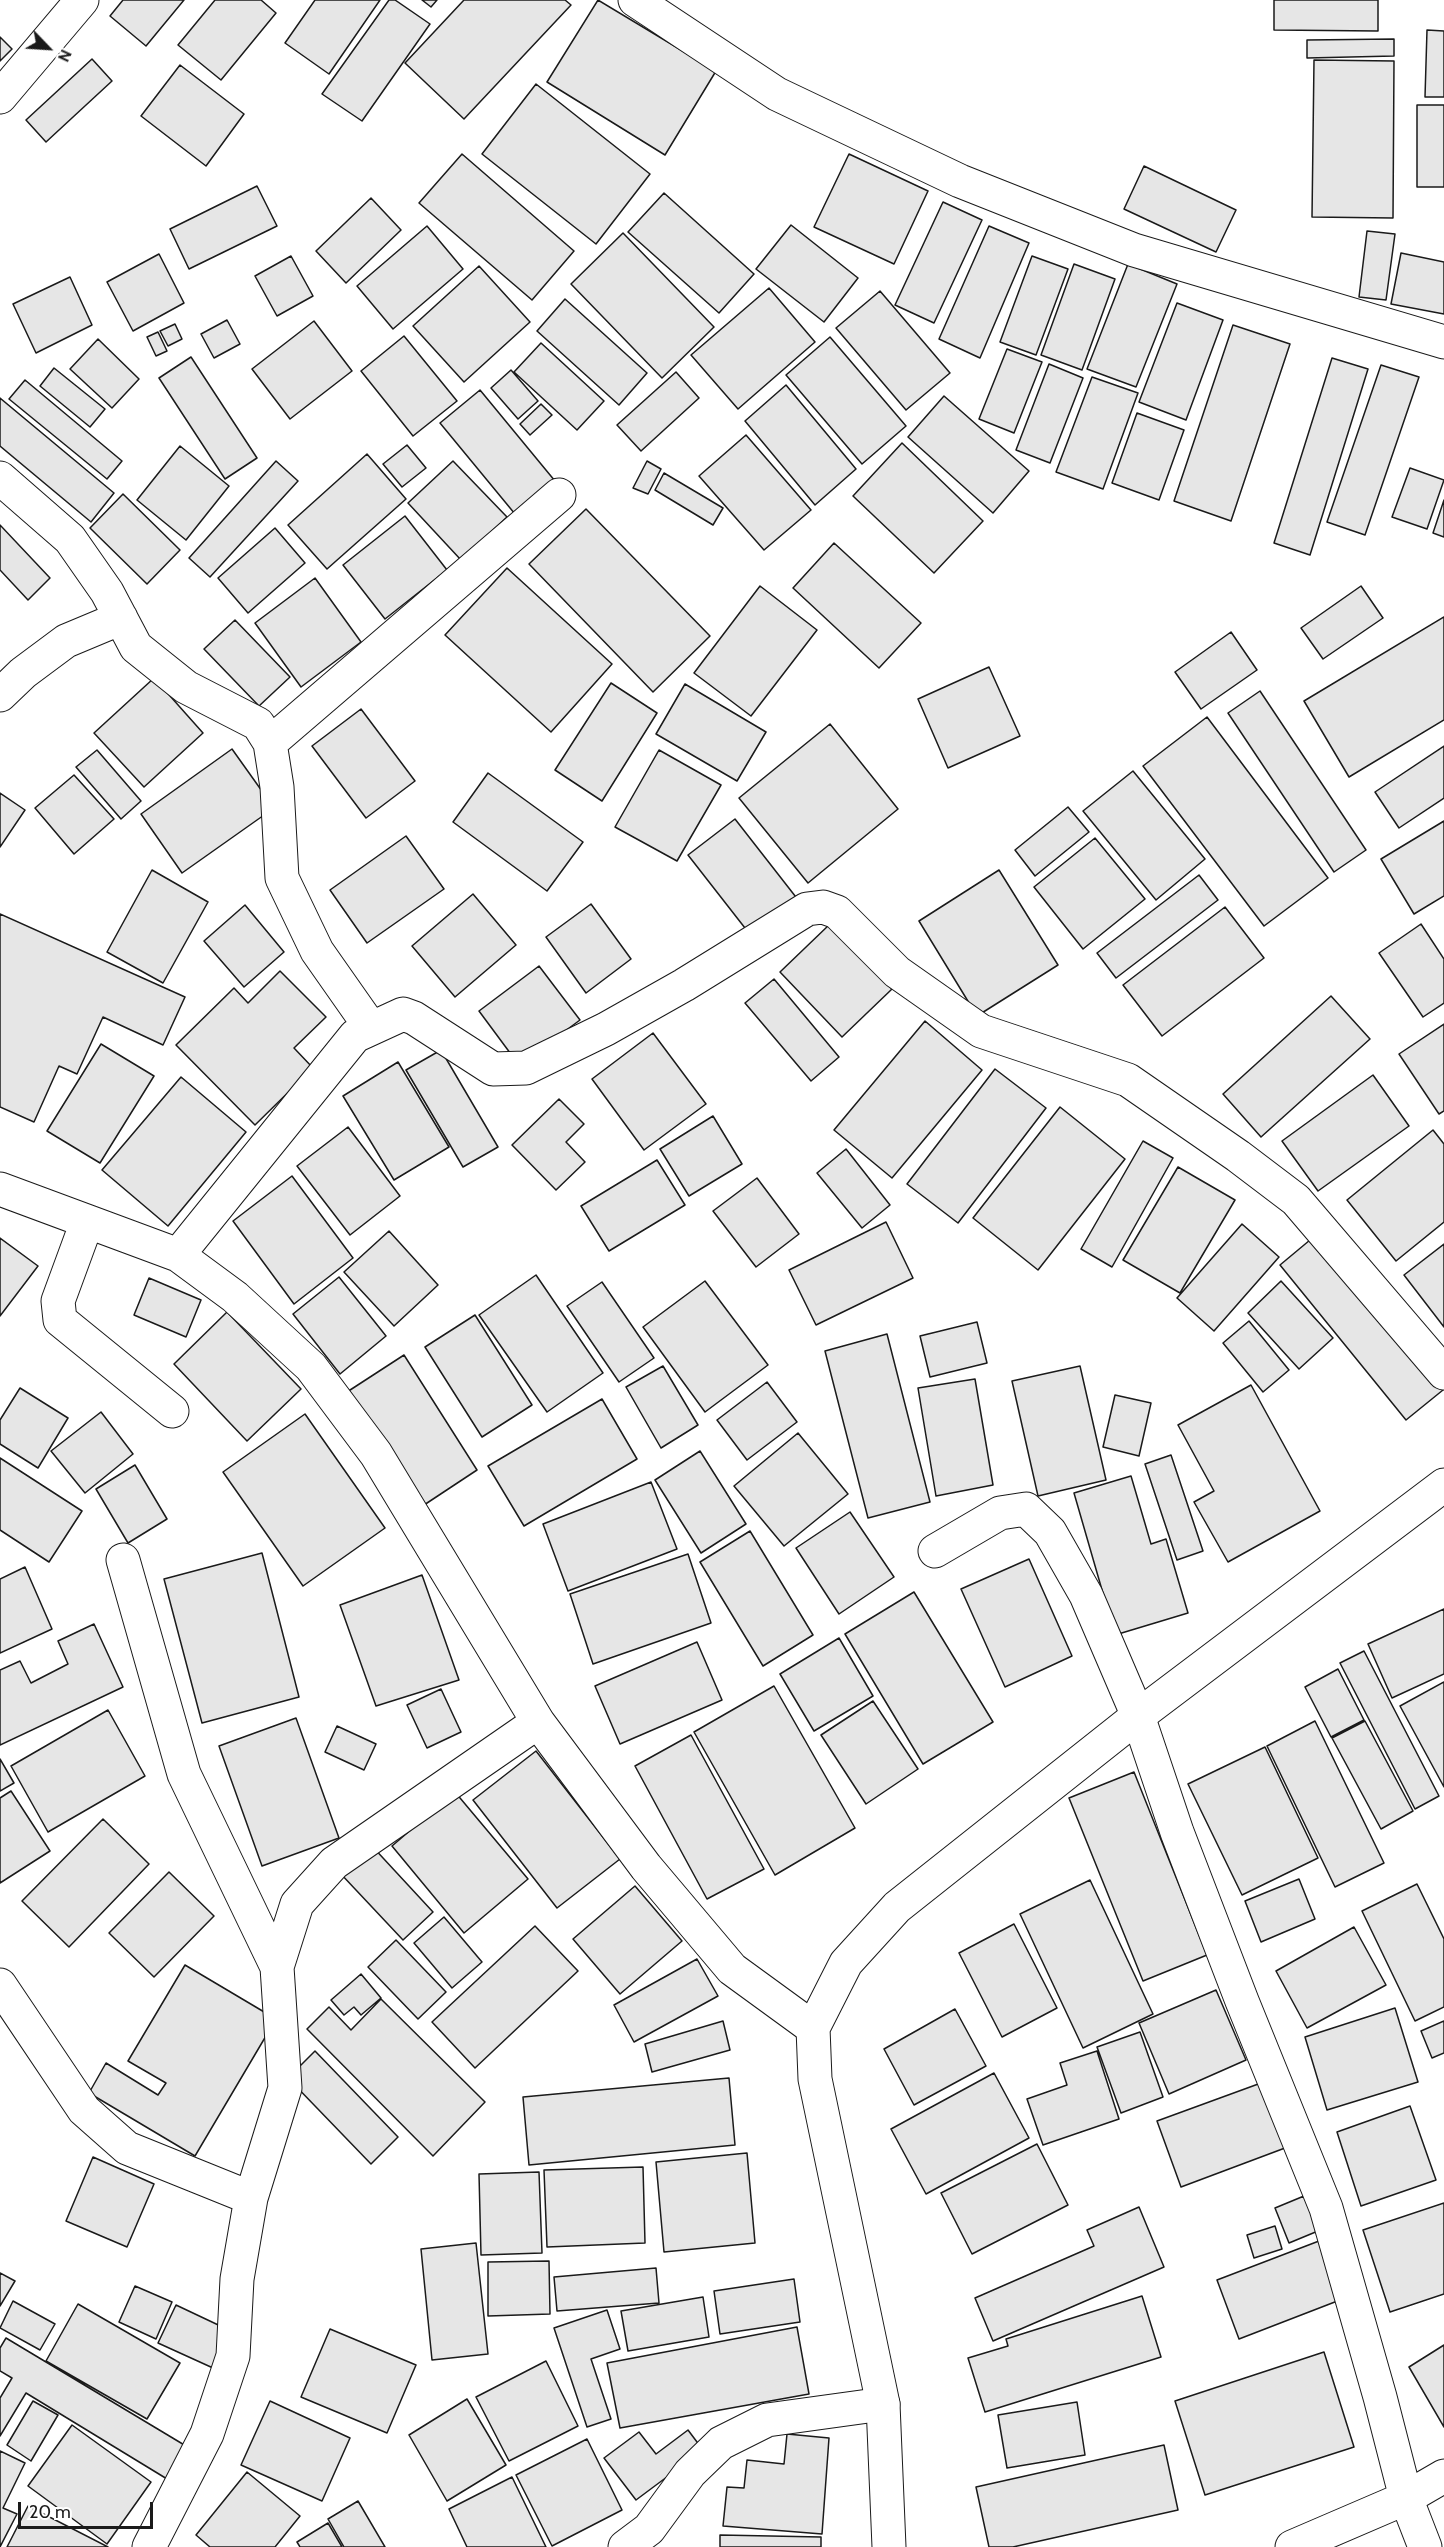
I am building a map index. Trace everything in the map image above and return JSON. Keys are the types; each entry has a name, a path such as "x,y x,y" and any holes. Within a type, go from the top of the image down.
{"street":[{"path":"0,97 82,0"},
{"path":"635,0 777,94 960,181 1134,250 1444,342"},
{"path":"0,478 70,539 107,592 136,647 186,687 258,724 270,743 277,788 282,878 317,951 371,1028"},
{"path":"270,743 559,495"},
{"path":"0,695 23,673 66,641 121,618"},
{"path":"178,1255 355,1036 403,1014 414,1018 493,1069 526,1068 635,1013 807,909 823,907 837,912 897,972 981,1031 1128,1080 1238,1156 1296,1200 1444,1372"},
{"path":"0,1189 178,1255 234,1297 311,1367 376,1454 538,1722 646,1867 732,1969 813,2028"},
{"path":"87,1222 58,1301 60,1320 172,1411"},
{"path":"889,2547 883,2404 815,2079 813,2028 846,1964 897,1907 1138,1716 1444,1485"},
{"path":"935,1551 1000,1513 1026,1509 1050,1532 1086,1595 1138,1716 1177,1832 1326,2208 1406,2498 1425,2547"},
{"path":"123,1560 184,1774 278,1967"},
{"path":"149,2547 207,2434 233,2356 237,2279 251,2198 285,2088 278,1967 297,1904 334,1863 538,1722"},
{"path":"0,1985 84,2110 127,2148 251,2198"},
{"path":"625,2547 650,2529 690,2473 721,2443 767,2420 883,2404"},
{"path":"1292,2547 1406,2498 1444,2476"}],"building":[{"path":"123,0 184,0 146,46 110,16"},
{"path":"215,0 261,0 276,13 221,80 178,45"},
{"path":"315,0 380,0 329,74 285,43"},
{"path":"389,0 395,0 430,24 362,121 322,94"},
{"path":"422,0 437,0 431,7"},
{"path":"464,0 565,0 571,5 464,119 405,63"},
{"path":"598,0 716,71 665,155 547,82"},
{"path":"1274,0 1378,0 1378,31 1274,30"},
{"path":"1427,30 1444,31 1444,97 1425,97"},
{"path":"0,37 12,49 0,61"},
{"path":"1394,39 1394,56 1307,58 1307,40"},
{"path":"92,59 112,81 46,142 26,120"},
{"path":"1314,60 1394,61 1393,218 1312,217"},
{"path":"180,65 244,114 206,166 141,116"},
{"path":"536,84 650,174 596,244 482,154"},
{"path":"1417,105 1444,105 1444,187 1417,187"},
{"path":"462,154 574,251 532,300 419,203"},
{"path":"849,154 928,191 894,264 814,227"},
{"path":"1144,166 1236,210 1216,252 1124,209"},
{"path":"257,186 277,226 189,269 170,229"},
{"path":"664,193 754,274 719,313 628,232"},
{"path":"371,198 401,230 346,283 316,251"},
{"path":"943,202 982,220 934,323 895,305"},
{"path":"791,225 858,278 824,322 756,269"},
{"path":"427,226 463,269 393,329 357,286"},
{"path":"989,226 1029,243 980,358 939,339"},
{"path":"1367,231 1395,234 1386,300 1359,297"},
{"path":"623,233 714,327 662,378 571,284"},
{"path":"1401,253 1444,262 1444,314 1391,304"},
{"path":"159,254 184,303 133,331 107,282"},
{"path":"291,256 313,296 277,316 255,276"},
{"path":"1032,256 1068,269 1036,355 1000,342"},
{"path":"1074,264 1115,279 1082,370 1041,355"},
{"path":"1128,264 1177,284 1136,387 1087,369"},
{"path":"479,266 530,322 464,382 413,326"},
{"path":"70,277 92,325 36,353 13,304"},
{"path":"769,288 815,342 738,409 691,355"},
{"path":"880,291 950,373 906,410 836,328"},
{"path":"565,299 647,373 619,405 537,331"},
{"path":"1177,303 1223,320 1186,420 1139,402"},
{"path":"227,320 240,344 214,358 201,334"},
{"path":"314,321 352,371 290,419 252,369"},
{"path":"175,324 182,339 168,346 160,331"},
{"path":"1233,325 1290,344 1231,521 1174,501"},
{"path":"158,332 167,351 156,356 147,337"},
{"path":"404,336 457,401 413,436 361,371"},
{"path":"830,337 906,426 862,464 786,375"},
{"path":"98,339 139,379 112,408 70,369"},
{"path":"541,343 604,401 577,430 514,372"},
{"path":"1007,349 1042,362 1014,433 979,419"},
{"path":"191,357 257,458 225,479 159,378"},
{"path":"1332,358 1368,369 1310,555 1274,543"},
{"path":"1049,364 1083,378 1050,463 1016,450"},
{"path":"1381,365 1419,377 1365,535 1327,522"},
{"path":"54,368 105,409 90,427 40,386"},
{"path":"511,370 538,401 518,419 491,388"},
{"path":"676,372 699,398 641,451 617,425"},
{"path":"1092,377 1138,393 1103,489 1056,472"},
{"path":"25,380 122,461 107,479 9,399"},
{"path":"786,385 856,469 815,505 745,421"},
{"path":"480,390 555,481 515,514 440,423"},
{"path":"944,396 1029,471 993,513 908,437"},
{"path":"0,398 114,493 91,522 0,446"},
{"path":"541,404 552,415 530,435 520,424"},
{"path":"1137,413 1184,430 1159,500 1112,483"},
{"path":"746,435 811,510 764,550 699,476"},
{"path":"902,443 983,521 934,573 853,496"},
{"path":"407,445 426,468 402,487 383,464"},
{"path":"180,446 229,486 186,540 137,500"},
{"path":"367,454 406,499 327,569 288,525"},
{"path":"276,461 298,481 210,577 189,558"},
{"path":"453,461 507,517 461,560 408,503"},
{"path":"647,461 661,469 648,494 633,488"},
{"path":"1410,468 1444,480 1427,529 1392,517"},
{"path":"664,473 723,508 713,525 655,490"},
{"path":"123,494 180,550 147,584 90,528"},
{"path":"1444,500 1444,537 1433,533"},
{"path":"586,509 710,636 653,692 529,564"},
{"path":"405,516 447,570 385,619 343,565"},
{"path":"0,525 50,578 28,600 0,570"},
{"path":"275,528 305,563 248,613 218,578"},
{"path":"834,543 921,623 879,668 793,588"},
{"path":"507,568 612,664 551,732 445,635"},
{"path":"315,578 361,642 301,687 255,623"},
{"path":"760,586 817,630 751,716 694,673"},
{"path":"1361,586 1383,618 1323,659 1301,628"},
{"path":"1444,617 1444,720 1349,777 1304,701"},
{"path":"235,620 290,677 259,706 204,649"},
{"path":"1231,632 1257,670 1201,709 1175,672"},
{"path":"989,667 1020,736 948,768 918,699"},
{"path":"154,678 203,733 144,787 94,733"},
{"path":"611,683 657,713 602,801 555,770"},
{"path":"685,684 766,732 737,781 656,734"},
{"path":"1260,691 1366,850 1334,872 1228,713"},
{"path":"361,709 415,781 366,818 312,746"},
{"path":"1207,717 1328,878 1264,926 1143,766"},
{"path":"830,724 898,809 808,883 739,798"},
{"path":"1444,746 1444,798 1399,828 1375,792"},
{"path":"232,749 274,808 182,873 141,814"},
{"path":"97,750 141,801 121,819 76,767"},
{"path":"659,750 721,785 677,861 615,827"},
{"path":"1133,771 1205,859 1156,900 1083,811"},
{"path":"488,773 583,842 547,891 453,822"},
{"path":"74,775 114,819 74,854 35,808"},
{"path":"0,793 25,810 0,847"},
{"path":"1068,807 1089,832 1035,876 1015,850"},
{"path":"735,819 799,901 752,937 688,855"},
{"path":"1444,821 1444,896 1414,914 1381,859"},
{"path":"406,836 444,889 367,943 330,890"},
{"path":"1095,838 1145,899 1083,949 1034,887"},
{"path":"152,870 208,902 163,983 107,952"},
{"path":"999,870 1058,965 977,1016 919,921"},
{"path":"1199,875 1218,900 1116,978 1097,953"},
{"path":"473,894 516,945 455,997 412,946"},
{"path":"591,904 631,959 586,993 546,937"},
{"path":"245,905 284,952 244,987 204,941"},
{"path":"1225,907 1264,958 1162,1036 1123,985"},
{"path":"0,914 185,997 163,1045 103,1017 77,1074 59,1066 34,1122 0,1107"},
{"path":"830,924 892,989 842,1037 780,972"},
{"path":"1421,924 1444,959 1444,1003 1423,1017 1379,953"},
{"path":"539,966 580,1020 519,1065 479,1011"},
{"path":"280,971 326,1017 294,1048 313,1068 255,1125 176,1045 234,988 248,1003"},
{"path":"774,979 839,1057 811,1081 745,1003"},
{"path":"1331,996 1370,1039 1261,1137 1223,1094"},
{"path":"925,1021 982,1070 892,1178 834,1130"},
{"path":"1444,1024 1444,1111 1439,1114 1399,1054"},
{"path":"653,1033 706,1104 644,1150 592,1079"},
{"path":"101,1044 154,1076 100,1163 47,1131"},
{"path":"441,1050 498,1147 463,1167 406,1070"},
{"path":"398,1062 449,1147 394,1180 343,1096"},
{"path":"995,1069 1046,1108 958,1223 907,1184"},
{"path":"1373,1075 1409,1126 1318,1191 1282,1141"},
{"path":"181,1077 246,1132 168,1226 102,1170"},
{"path":"559,1099 584,1124 566,1142 585,1162 556,1190 512,1145"},
{"path":"1060,1107 1125,1159 1038,1270 973,1218"},
{"path":"713,1116 742,1164 689,1196 660,1149"},
{"path":"348,1127 400,1196 350,1235 297,1166"},
{"path":"1433,1130 1444,1144 1444,1222 1396,1261 1347,1200"},
{"path":"1143,1141 1173,1158 1112,1267 1081,1249"},
{"path":"846,1149 890,1205 862,1228 817,1173"},
{"path":"657,1160 685,1205 609,1251 581,1206"},
{"path":"1178,1167 1235,1200 1180,1293 1123,1260"},
{"path":"292,1176 353,1258 294,1304 233,1221"},
{"path":"757,1178 799,1234 756,1267 713,1211"},
{"path":"886,1222 913,1278 816,1325 789,1270"},
{"path":"1242,1224 1279,1257 1214,1331 1177,1298"},
{"path":"389,1231 438,1285 394,1326 344,1272"},
{"path":"1316,1235 1443,1390 1406,1420 1280,1265"},
{"path":"0,1238 38,1266 0,1316"},
{"path":"1444,1244 1444,1327 1404,1275"},
{"path":"536,1275 603,1373 547,1412 479,1315"},
{"path":"339,1277 386,1336 340,1374 293,1314"},
{"path":"149,1278 201,1300 186,1337 134,1315"},
{"path":"705,1281 768,1365 705,1412 643,1327"},
{"path":"1281,1281 1333,1338 1299,1369 1248,1313"},
{"path":"602,1282 654,1358 619,1382 567,1306"},
{"path":"227,1312 301,1389 247,1441 174,1364"},
{"path":"475,1315 532,1405 482,1437 425,1347"},
{"path":"1249,1321 1289,1370 1263,1392 1223,1343"},
{"path":"977,1322 987,1363 930,1377 920,1336"},
{"path":"887,1334 930,1502 868,1518 825,1351"},
{"path":"404,1355 477,1470 421,1507 347,1392"},
{"path":"663,1366 698,1425 661,1448 626,1387"},
{"path":"1080,1366 1106,1480 1038,1496 1012,1381"},
{"path":"975,1379 993,1485 936,1496 918,1388"},
{"path":"767,1382 797,1422 747,1460 717,1420"},
{"path":"1251,1385 1320,1511 1228,1562 1194,1502 1214,1491 1178,1425"},
{"path":"20,1388 68,1418 38,1468 0,1444 0,1420"},
{"path":"1115,1395 1151,1403 1139,1456 1103,1447"},
{"path":"602,1399 637,1459 524,1526 488,1466"},
{"path":"101,1412 133,1454 85,1493 51,1451"},
{"path":"305,1414 385,1528 303,1586 223,1472"},
{"path":"798,1433 848,1494 784,1546 734,1486"},
{"path":"700,1451 746,1524 701,1553 655,1480"},
{"path":"1171,1455 1203,1551 1177,1560 1145,1464"},
{"path":"0,1458 82,1511 49,1562 0,1530"},
{"path":"135,1465 167,1519 128,1543 96,1489"},
{"path":"1131,1476 1151,1544 1166,1539 1188,1613 1115,1635 1074,1493"},
{"path":"651,1482 677,1549 568,1591 543,1524"},
{"path":"850,1512 894,1577 839,1614 796,1548"},
{"path":"750,1531 813,1635 763,1666 700,1562"},
{"path":"262,1553 299,1697 202,1723 164,1579"},
{"path":"688,1554 711,1623 593,1664 570,1594"},
{"path":"1029,1559 1072,1656 1005,1687 961,1589"},
{"path":"25,1567 52,1629 0,1653 0,1579"},
{"path":"422,1575 459,1680 376,1706 340,1605"},
{"path":"914,1592 993,1722 923,1764 845,1634"},
{"path":"1444,1609 1444,1674 1392,1698 1368,1644"},
{"path":"94,1624 123,1687 0,1745 0,1670 20,1661 31,1683 68,1664 58,1641"},
{"path":"839,1638 873,1696 814,1731 780,1674"},
{"path":"697,1642 722,1700 620,1744 595,1686"},
{"path":"1364,1651 1439,1796 1415,1809 1340,1663"},
{"path":"1338,1669 1364,1720 1331,1737 1305,1687"},
{"path":"1444,1682 1444,1787 1400,1706"},
{"path":"774,1686 855,1828 775,1875 694,1732"},
{"path":"441,1689 461,1732 427,1748 407,1705"},
{"path":"873,1701 918,1769 866,1804 821,1735"},
{"path":"108,1710 145,1776 48,1832 11,1766"},
{"path":"296,1718 339,1838 262,1866 219,1746"},
{"path":"1315,1721 1384,1863 1335,1887 1267,1746"},
{"path":"1365,1721 1413,1811 1381,1829 1332,1738"},
{"path":"337,1726 376,1744 364,1770 325,1752"},
{"path":"691,1735 764,1869 707,1899 635,1766"},
{"path":"1265,1747 1318,1858 1242,1895 1188,1784"},
{"path":"536,1751 620,1859 557,1908 473,1800"},
{"path":"0,1759 14,1783 0,1791"},
{"path":"1134,1772 1207,1955 1143,1981 1069,1798"},
{"path":"11,1791 50,1851 0,1883 0,1798"},
{"path":"455,1792 528,1879 464,1933 392,1846"},
{"path":"103,1819 149,1864 69,1947 22,1901"},
{"path":"371,1845 433,1912 403,1940 340,1873"},
{"path":"169,1872 214,1916 154,1977 109,1933"},
{"path":"1299,1879 1315,1919 1261,1942 1245,1901"},
{"path":"1090,1880 1153,2014 1083,2048 1020,1914"},
{"path":"1417,1884 1444,1939 1444,2007 1415,2021 1362,1911"},
{"path":"635,1886 682,1941 620,1994 573,1939"},
{"path":"444,1917 482,1962 452,1988 414,1943"},
{"path":"1014,1924 1057,2008 1002,2037 959,1953"},
{"path":"535,1926 578,1971 475,2068 432,2022"},
{"path":"1354,1927 1386,1985 1307,2028 1276,1971"},
{"path":"396,1940 446,1992 418,2019 368,1967"},
{"path":"697,1959 718,1996 634,2042 614,2005"},
{"path":"185,1965 276,2019 195,2156 89,2093 106,2063 158,2095 166,2083 128,2061"},
{"path":"361,1974 381,1998 361,2015 354,2007 344,2015 331,2000"},
{"path":"1216,1990 1246,2060 1169,2094 1139,2023"},
{"path":"381,1999 485,2102 433,2156 307,2029 329,2007 351,2030"},
{"path":"1395,2008 1418,2082 1327,2110 1305,2037"},
{"path":"955,2009 986,2066 914,2105 884,2049"},
{"path":"723,2021 730,2050 652,2072 645,2044"},
{"path":"1444,2021 1444,2053 1432,2058 1421,2031"},
{"path":"1140,2032 1163,2097 1121,2113 1097,2047"},
{"path":"315,2051 398,2137 371,2164 288,2078"},
{"path":"1097,2051 1119,2119 1043,2145 1027,2099 1067,2085 1060,2063"},
{"path":"994,2073 1029,2138 926,2194 891,2129"},
{"path":"729,2078 735,2145 529,2165 523,2097"},
{"path":"1261,2083 1285,2148 1181,2187 1157,2121"},
{"path":"1410,2106 1436,2180 1361,2206 1337,2132"},
{"path":"1037,2144 1068,2205 972,2254 941,2193"},
{"path":"747,2153 755,2243 664,2252 656,2162"},
{"path":"93,2157 154,2184 127,2247 66,2221"},
{"path":"643,2167 645,2243 547,2247 544,2170"},
{"path":"539,2172 542,2253 481,2255 479,2174"},
{"path":"1304,2196 1318,2231 1289,2243 1275,2208"},
{"path":"1444,2203 1444,2294 1390,2312 1363,2230"},
{"path":"1139,2207 1164,2267 993,2341 975,2298 1094,2246 1087,2230"},
{"path":"1275,2226 1282,2249 1254,2258 1247,2235"},
{"path":"1319,2241 1340,2300 1239,2339 1217,2280"},
{"path":"476,2243 488,2354 432,2360 421,2249"},
{"path":"549,2261 550,2314 488,2316 488,2262"},
{"path":"656,2268 659,2303 557,2311 554,2277"},
{"path":"0,2273 15,2281 0,2306"},
{"path":"794,2279 800,2322 720,2334 714,2291"},
{"path":"135,2286 172,2302 156,2339 119,2322"},
{"path":"1142,2296 1161,2357 985,2412 968,2358 1008,2346 1006,2339"},
{"path":"703,2297 709,2337 628,2351 621,2311"},
{"path":"13,2301 55,2324 40,2350 0,2328"},
{"path":"78,2304 180,2363 147,2419 46,2361"},
{"path":"176,2305 231,2331 213,2368 158,2343"},
{"path":"607,2310 620,2349 591,2359 611,2419 587,2427 554,2328"},
{"path":"797,2327 809,2394 620,2428 607,2363"},
{"path":"330,2329 416,2365 387,2433 301,2397"},
{"path":"6,2338 191,2449 172,2482 26,2393 0,2436 0,2398 12,2378 0,2371 0,2348"},
{"path":"1444,2345 1444,2427 1409,2367"},
{"path":"1324,2352 1354,2447 1205,2495 1175,2401"},
{"path":"546,2361 578,2426 509,2461 476,2397"},
{"path":"467,2399 506,2465 447,2501 409,2435"},
{"path":"33,2401 58,2415 31,2461 7,2445"},
{"path":"270,2401 350,2438 322,2501 241,2465"},
{"path":"1077,2402 1085,2455 1007,2468 998,2415"},
{"path":"72,2425 151,2482 107,2544 28,2486"},
{"path":"688,2430 703,2450 636,2500 604,2458 639,2432 656,2454"},
{"path":"787,2434 829,2438 822,2534 723,2526 727,2487 744,2488 747,2460 784,2464"},
{"path":"587,2439 622,2510 552,2546 516,2475"},
{"path":"1164,2445 1178,2510 1013,2547 989,2547 976,2487"},
{"path":"0,2451 25,2463 3,2508 17,2514 0,2547"},
{"path":"247,2472 300,2516 275,2547 210,2547 196,2535"},
{"path":"512,2477 546,2547 467,2547 449,2509"},
{"path":"358,2501 385,2547 344,2547 328,2519"},
{"path":"28,2506 108,2547 7,2547"},
{"path":"328,2523 342,2547 300,2547 297,2542"},
{"path":"720,2535 821,2537 821,2547 720,2547"}]}
